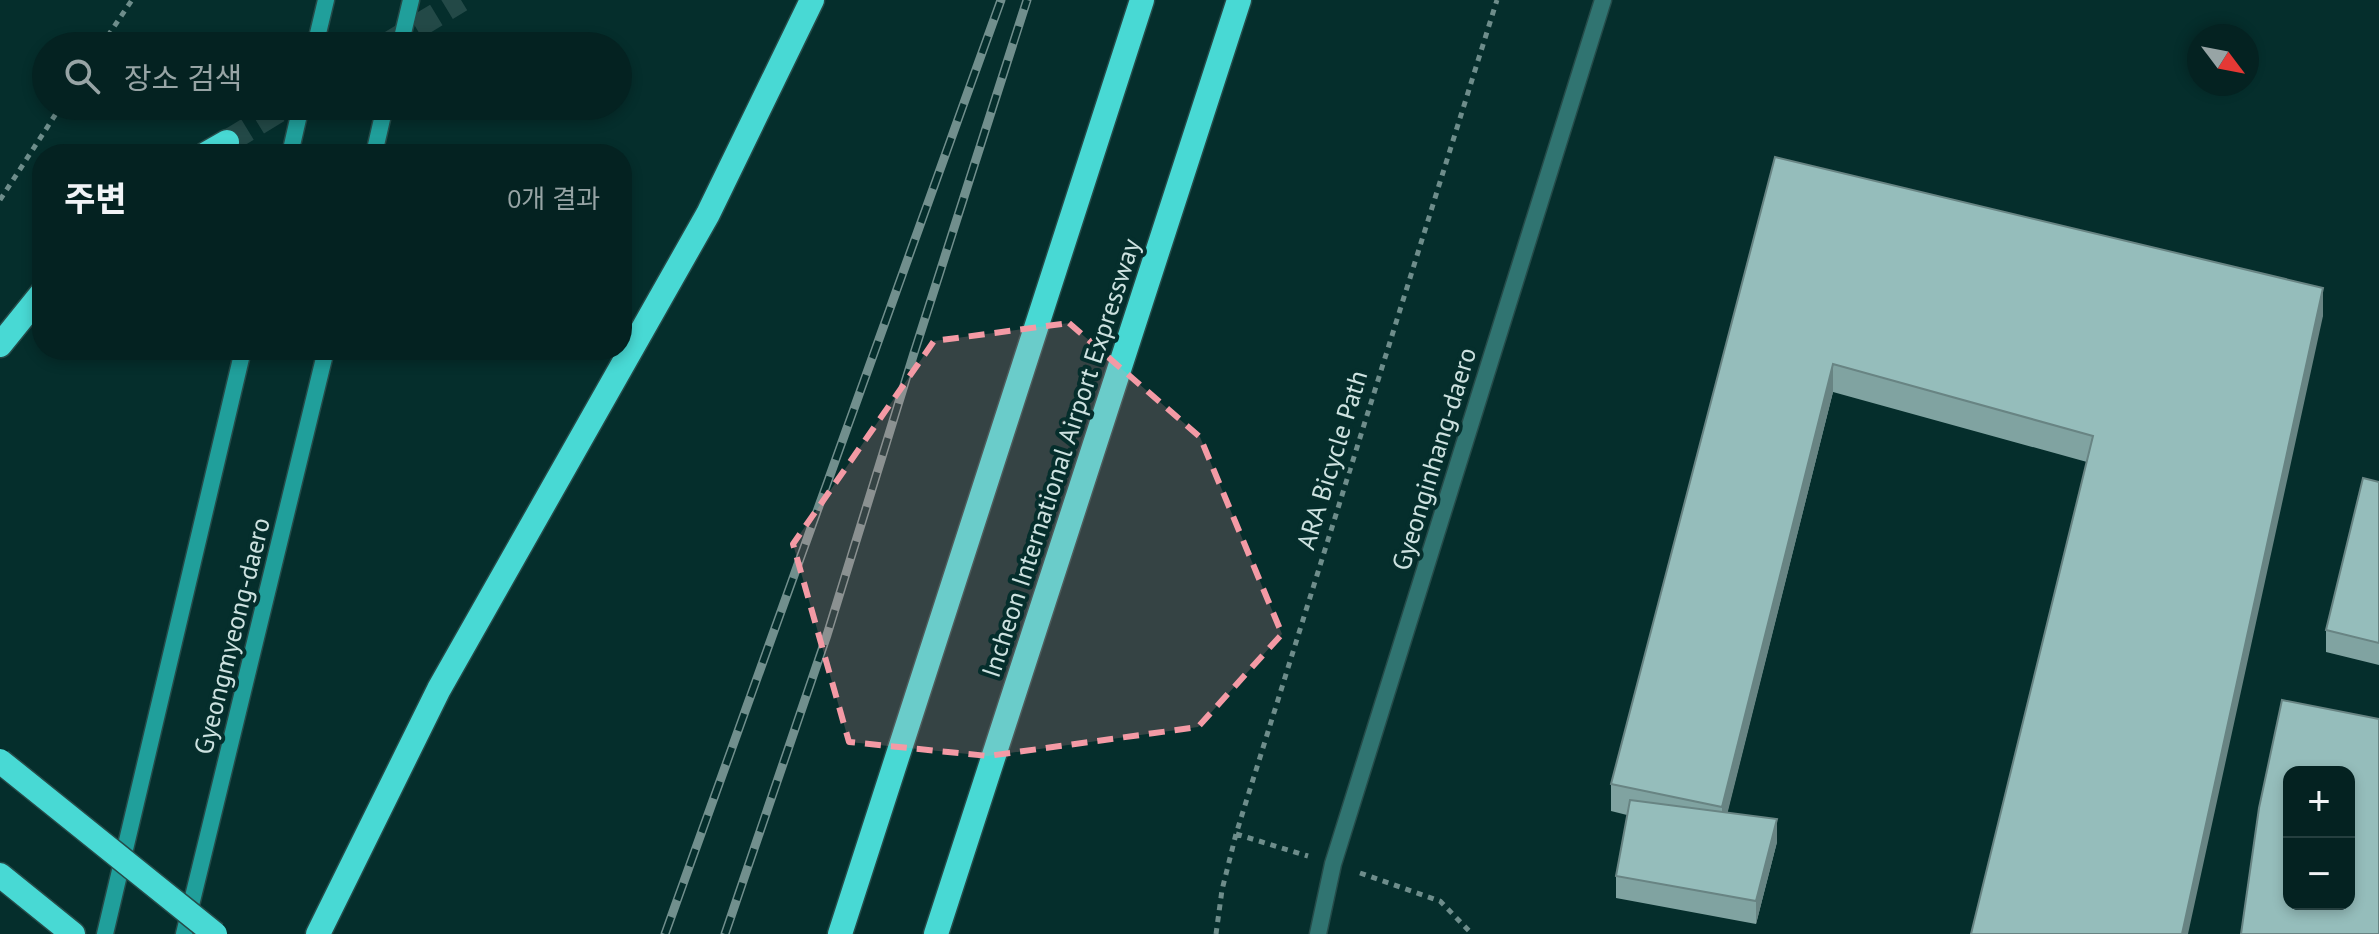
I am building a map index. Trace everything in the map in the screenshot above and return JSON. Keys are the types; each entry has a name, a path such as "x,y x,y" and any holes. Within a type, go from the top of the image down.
{"highway":[{"path":"632,348 708,214 812,0"},
{"path":"840,934 1142,0"},
{"name":"Incheon International Airport Expressway","path":"936,934 1239,0"},
{"path":"0,345 32,305"},
{"path":"318,934 439,689 625,360"},
{"path":"0,761 215,934"},
{"path":"0,875 73,934"}],"main road":[{"path":"318,32 326,0"},
{"path":"403,32 411,0"},
{"path":"292,144 298,120"},
{"path":"376,144 382,120"},
{"name":"Gyeongmyeong-daero","path":"105,934 241,360"},
{"name":"Gyeongmyeong-daero","path":"184,934 324,360"}],"street":[{"name":"Gyeonginhang-daero","path":"1318,934 1333,864 1603,0"}],"path":[{"path":"110,32 132,0"},
{"name":"ARA Bicycle Path","path":"1216,934 1222,890 1236,834 1497,0"},
{"path":"36,144 52,120"},
{"path":"0,200 32,151"}],"highlighted area":[{"path":"1069,323 1200,437 1282,634 1198,727 988,756 849,742 793,544 934,341"}],"building":[{"path":"1775,157 2323,288 2182,934 1971,934 2093,436 1833,364 1722,807 1611,784"},
{"path":"2363,478 2379,482 2379,643 2326,630"},
{"path":"2282,700 2379,719 2379,934 2241,934 2259,808"},
{"path":"1630,800 1777,819 1756,901 1616,876"}],"tunnel":[{"path":"408,32 461,0"},
{"path":"227,142 263,120"}],"railway":[{"path":"665,934 1001,0"},
{"path":"725,934 827,635 1027,0"}]}
